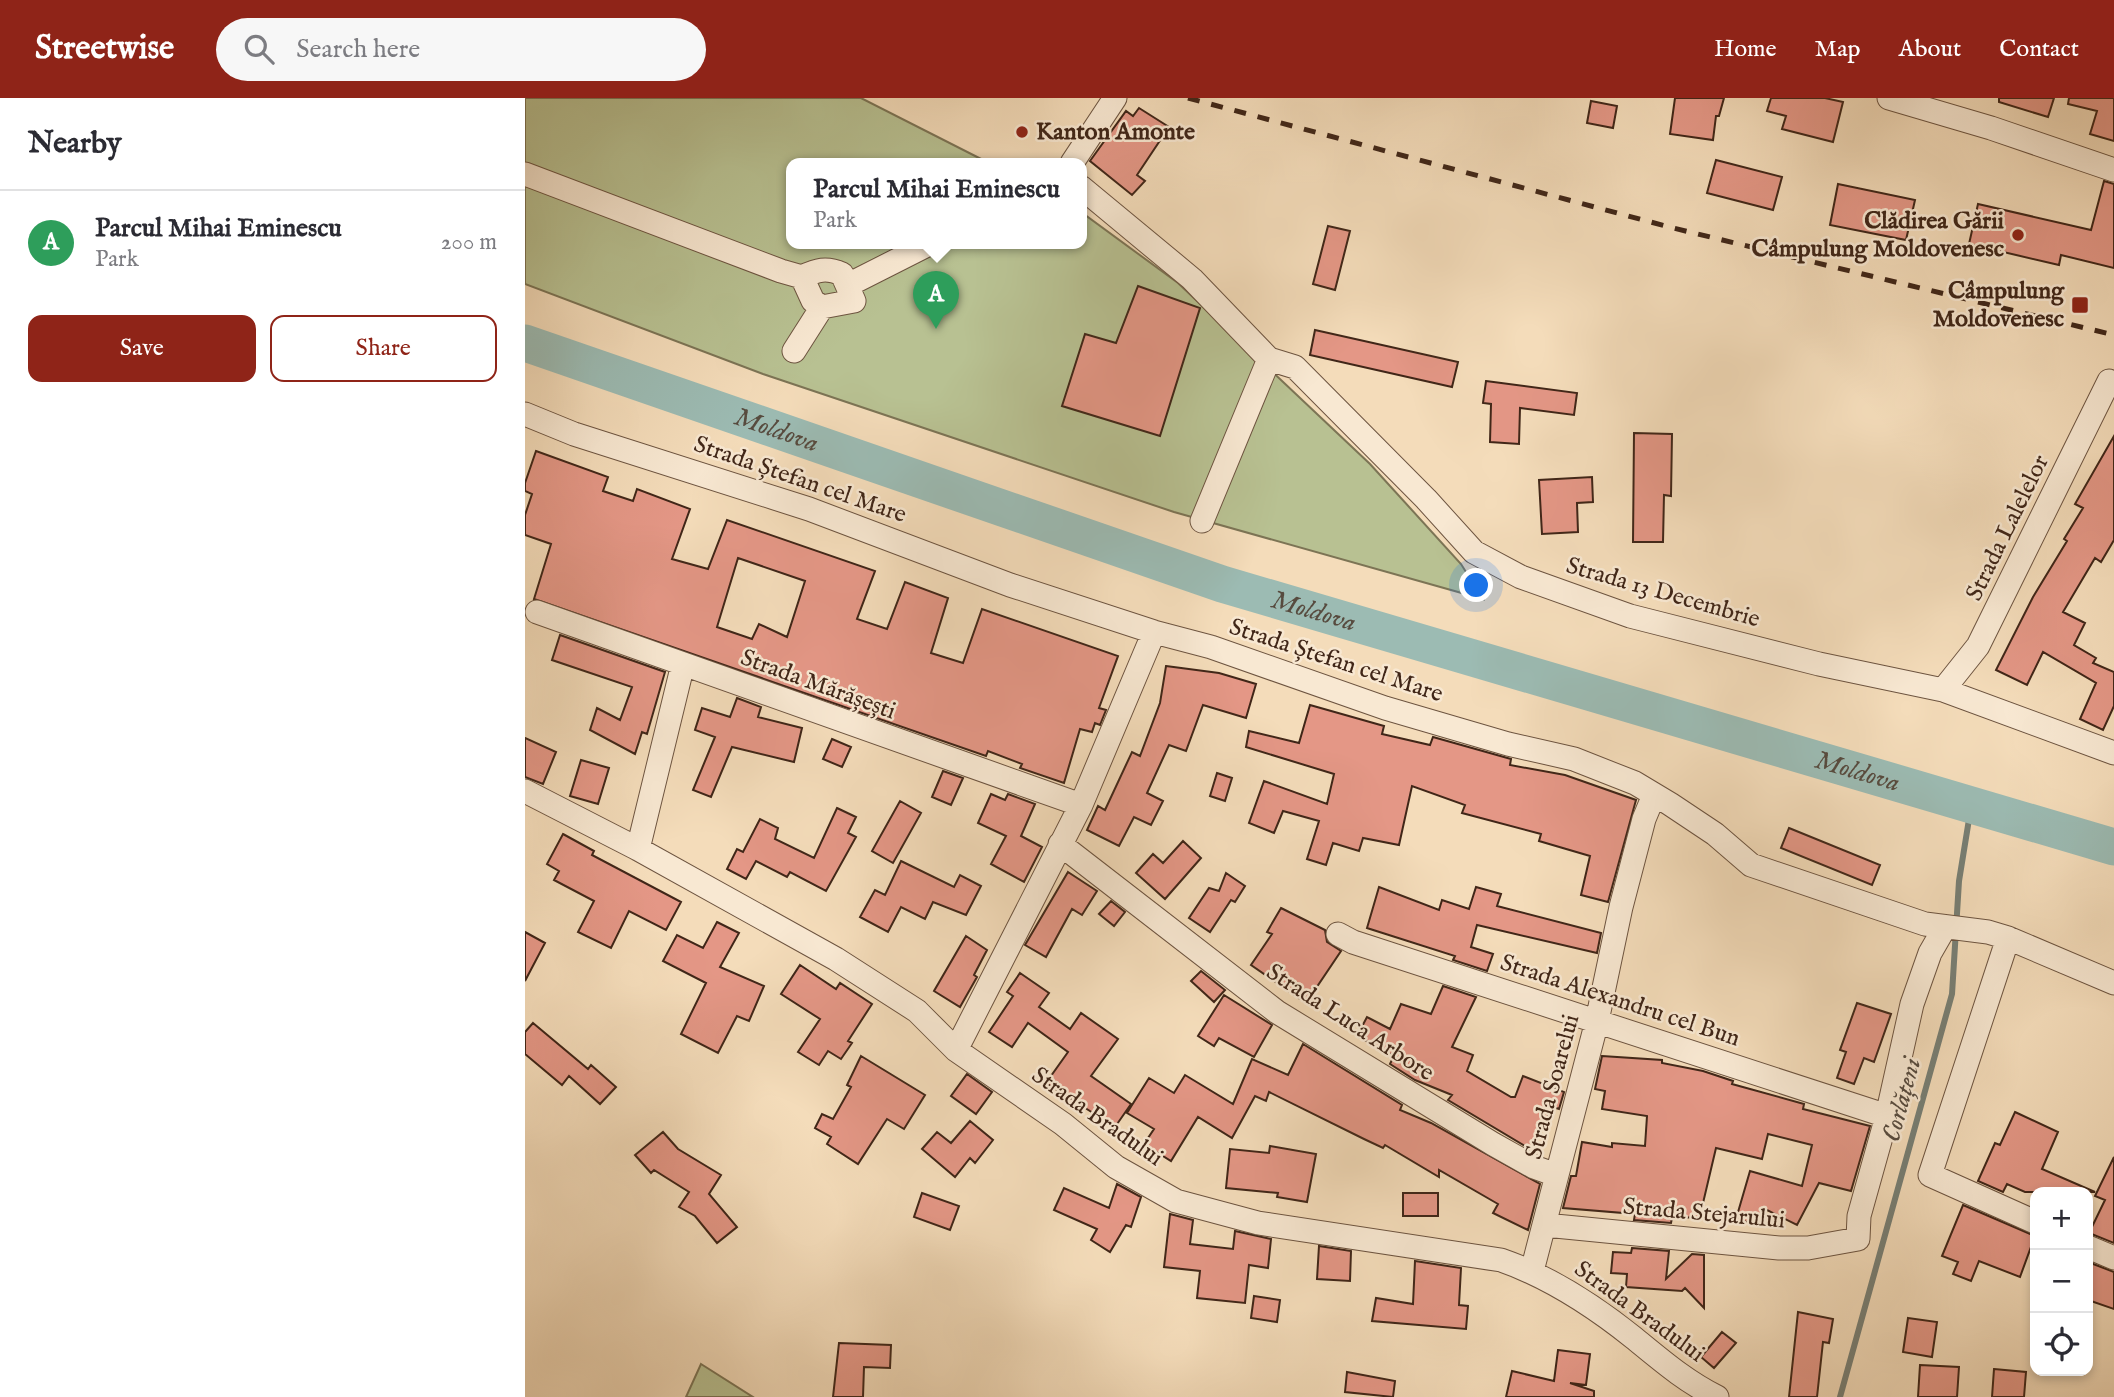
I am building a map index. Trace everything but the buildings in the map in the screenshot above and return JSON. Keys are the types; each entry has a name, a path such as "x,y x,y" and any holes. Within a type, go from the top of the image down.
{"street":[{"path":"1075,158 1115,98"},
{"path":"1889,98 1991,128 2114,170"},
{"path":"525,173 802,277 813,301 823,307 854,301 842,274 831,269 816,270 802,277"},
{"name":"Strada 13 Decembrie","path":"1087,192 1192,279 1269,359 1295,367 1426,499 1474,552 1521,577 1630,616 1819,664 1943,690 2114,753"},
{"path":"848,285 919,249"},
{"path":"794,351 823,307"},
{"path":"1202,521 1269,359"},
{"name":"Strada Lalelelor","path":"1943,690 1978,646 2109,381"},
{"name":"Strada Ștefan cel Mare","path":"525,414 574,434 809,509 1010,585 1154,632 1211,647 1385,708 1508,744 1574,759 1635,783 1715,834 1751,865 1925,924 2008,938 2114,983"},
{"name":"Strada Mărășești","path":"537,612 1081,806"},
{"path":"956,1050 1081,806 1154,632"},
{"path":"638,849 683,664"},
{"name":"Strada Bradului","path":"525,791 638,849 859,974 917,1011 956,1050 1063,1124 1116,1167 1176,1201 1258,1223 1488,1257 1532,1271 1598,1312 1672,1371 1717,1397"},
{"name":"Strada Soarelui","path":"1532,1271 1598,1021 1621,907 1644,819 1654,795"},
{"name":"Strada Luca Arbore","path":"1060,844 1277,1012 1493,1144 1534,1167 1556,1175"},
{"path":"1887,1116 1912,1004 1930,953 1945,927"},
{"name":"Strada Alexandru cel Bun","path":"1338,934 1353,942 1887,1116"},
{"path":"2008,938 1930,1175 2030,1220"},
{"name":"Strada Stejarului","path":"1545,1225 1779,1248 1808,1248 1858,1239 1859,1216 1887,1116"},
{"path":"2093,1249 2114,1258"}],"green space":[{"path":"525,98 861,98 979,158 786,158 786,249 1087,249 1087,216 1178,283 1370,464 1461,564 1483,599 1174,512 763,374 525,284"},
{"path":"701,1364 753,1397 686,1397"}],"waterway":[{"name":"Moldova","path":"525,343 1222,584 2114,847"},
{"name":"Corlățeni","path":"1840,1397 1952,994 1959,881 1971,807"}],"railway":[{"path":"1188,98 1673,228 2114,335"}],"place":[{"name":"Kanton Amonte","path":"1022,132"},
{"name":"Clădirea Gării Câmpulung Moldovenesc","path":"2018,235"},
{"name":"Câmpulung Moldovenesc","path":"2080,305"},
{"name":"Parcul Mihai Eminescu","path":"936,329"}]}
